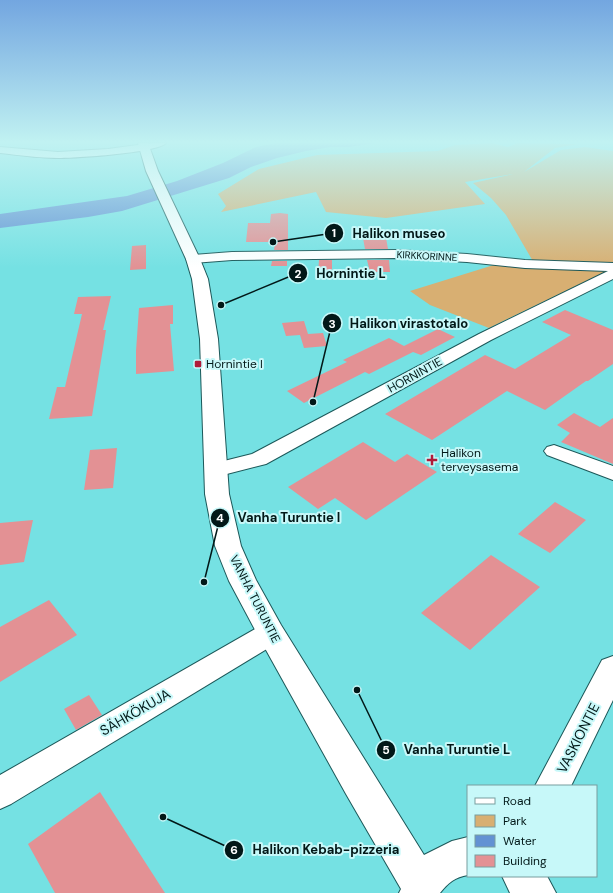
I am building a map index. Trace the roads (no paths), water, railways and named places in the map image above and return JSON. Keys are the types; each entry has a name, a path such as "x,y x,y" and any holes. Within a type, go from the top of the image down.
{"street":[{"name":"VANHA TURUNTIE","path":"158,185 193,259 200,280 209,339 217,494 228,546 243,580 271,633 420,890"},
{"name":"KIRKKORINNE","path":"193,259 247,255 395,254 454,257 525,264 613,267"},
{"name":"HORNINTIE","path":"215,470 259,459 486,337 613,274"},
{"path":"554,451 613,474"},
{"name":"SÄHKÖKUJA","path":"0,793 271,633"},
{"name":"VASKIONTIE","path":"554,785 613,669"},
{"path":"420,890 431,872 444,863 458,857 467,856"},
{"path":"522,877 536,893"}],"water":[{"path":"165,185 207,185 122,211 88,217 0,228 0,214 127,196"}],"place":[{"name":"Halikon museo","path":"273,242"},
{"name":"Hornintie L","path":"221,305"},
{"name":"Hornintie I","path":"198,364"},
{"name":"Halikon virastotalo","path":"313,402"},
{"name":"Halikon terveysasema","path":"432,460"},
{"name":"Vanha Turuntie I","path":"204,582"},
{"name":"Vanha Turuntie L","path":"357,690"},
{"name":"Halikon Kebab-pizzeria","path":"163,817"}]}
